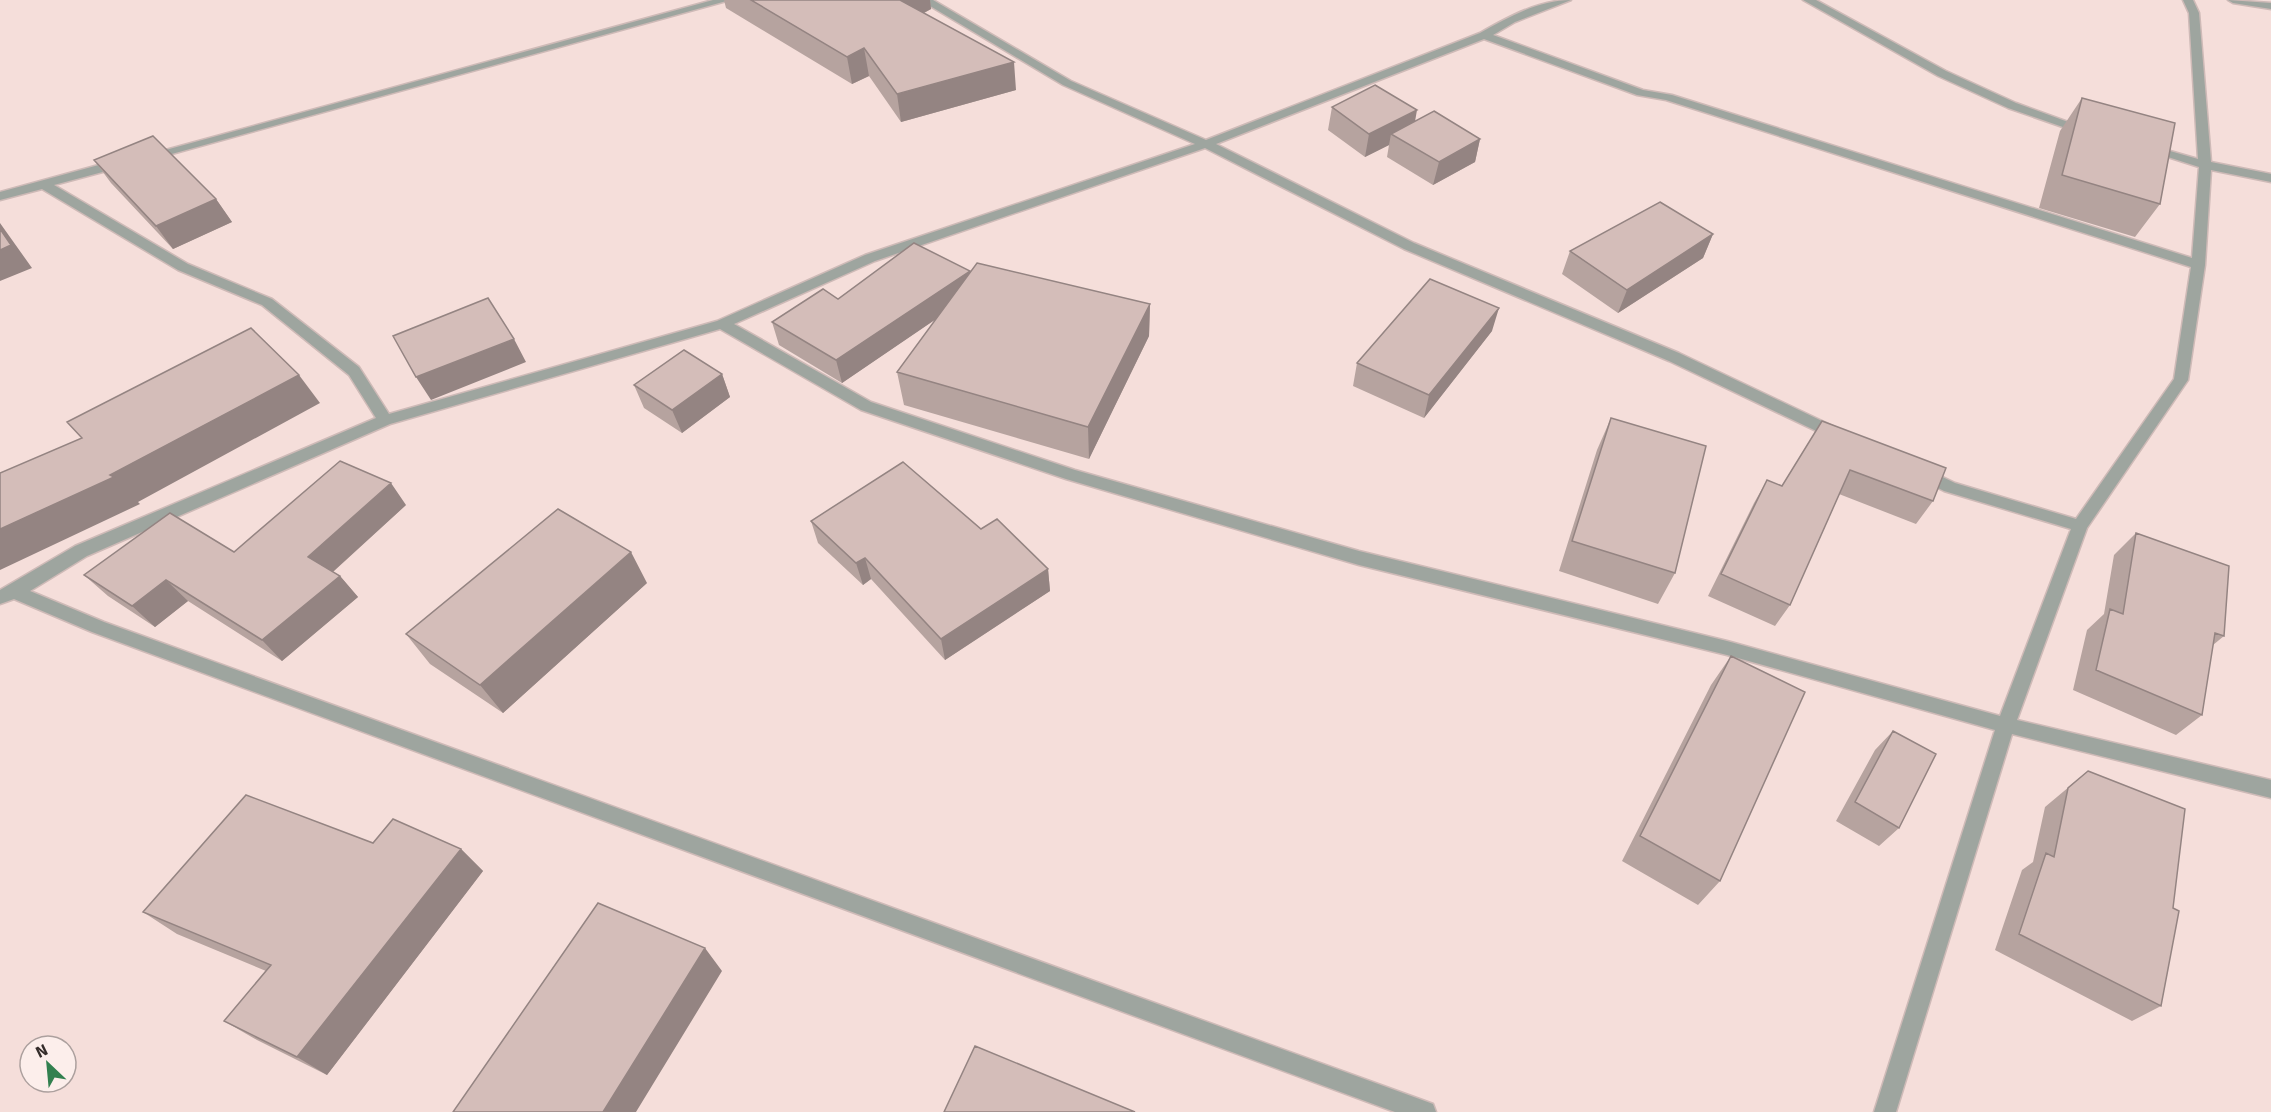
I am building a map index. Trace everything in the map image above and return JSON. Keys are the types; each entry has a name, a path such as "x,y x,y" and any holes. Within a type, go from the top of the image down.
{"street":[{"path":"0,196 725,0"},
{"path":"925,0 1067,83 1206,144 1409,246 1674,357 1847,439"},
{"path":"7,595 81,551 386,420 722,324 870,258 1206,144 1484,35 1511,20 1566,0"},
{"path":"1808,0 1931,68 2048,120 2093,133"},
{"path":"1885,1112 2006,725 2080,526 2181,380 2198,265 2205,165 2194,13 2188,0"},
{"path":"2233,0 2271,6"},
{"path":"1484,35 1641,93 1668,97 2198,265"},
{"path":"2138,146 2205,165 2271,178"},
{"path":"43,184 183,267 267,302 354,371 386,420"},
{"path":"722,324 866,406 1072,475 1359,558 1727,648 2006,725 2271,789"},
{"path":"1909,468 1950,487 2080,526"},
{"path":"7,595 1425,1112"}],"building":[{"path":"751,0 900,0 1014,62 897,94 864,48 847,57"},
{"path":"1375,85 1417,110 1369,134 1332,107"},
{"path":"2082,98 2175,123 2160,204 2062,175"},
{"path":"1434,111 1480,139 1439,162 1391,134"},
{"path":"153,136 216,199 156,226 94,160"},
{"path":"1660,202 1713,234 1627,290 1570,251"},
{"path":"0,229 11,245 0,250"},
{"path":"914,243 970,271 836,360 772,322 823,289 838,299"},
{"path":"977,263 1150,304 1088,427 897,372"},
{"path":"1430,279 1499,308 1429,395 1357,363"},
{"path":"488,298 514,339 416,377 393,336"},
{"path":"251,328 299,375 110,475 114,477 0,529 0,473 82,438 67,422"},
{"path":"684,350 722,374 672,410 634,385"},
{"path":"1611,418 1706,446 1675,573 1572,541"},
{"path":"1822,421 1946,468 1933,501 1850,470 1790,605 1721,574 1767,480 1782,486"},
{"path":"340,461 391,483 308,557 340,576 262,640 166,580 132,606 84,575 170,513 234,552"},
{"path":"903,462 981,529 997,519 1048,569 941,639 865,558 856,563 811,521"},
{"path":"558,509 631,552 480,685 406,634"},
{"path":"2136,533 2229,566 2224,636 2215,633 2202,715 2096,670 2110,609 2123,614"},
{"path":"1731,656 1805,692 1720,881 1640,836"},
{"path":"1893,731 1936,754 1899,828 1855,802"},
{"path":"2088,771 2185,809 2173,908 2179,911 2161,1006 2019,934 2046,853 2054,857 2068,788"},
{"path":"246,795 373,843 393,819 461,849 297,1057 224,1021 271,965 143,912"},
{"path":"598,903 705,948 603,1112 453,1112"},
{"path":"975,1046 1135,1112 944,1112"}]}
